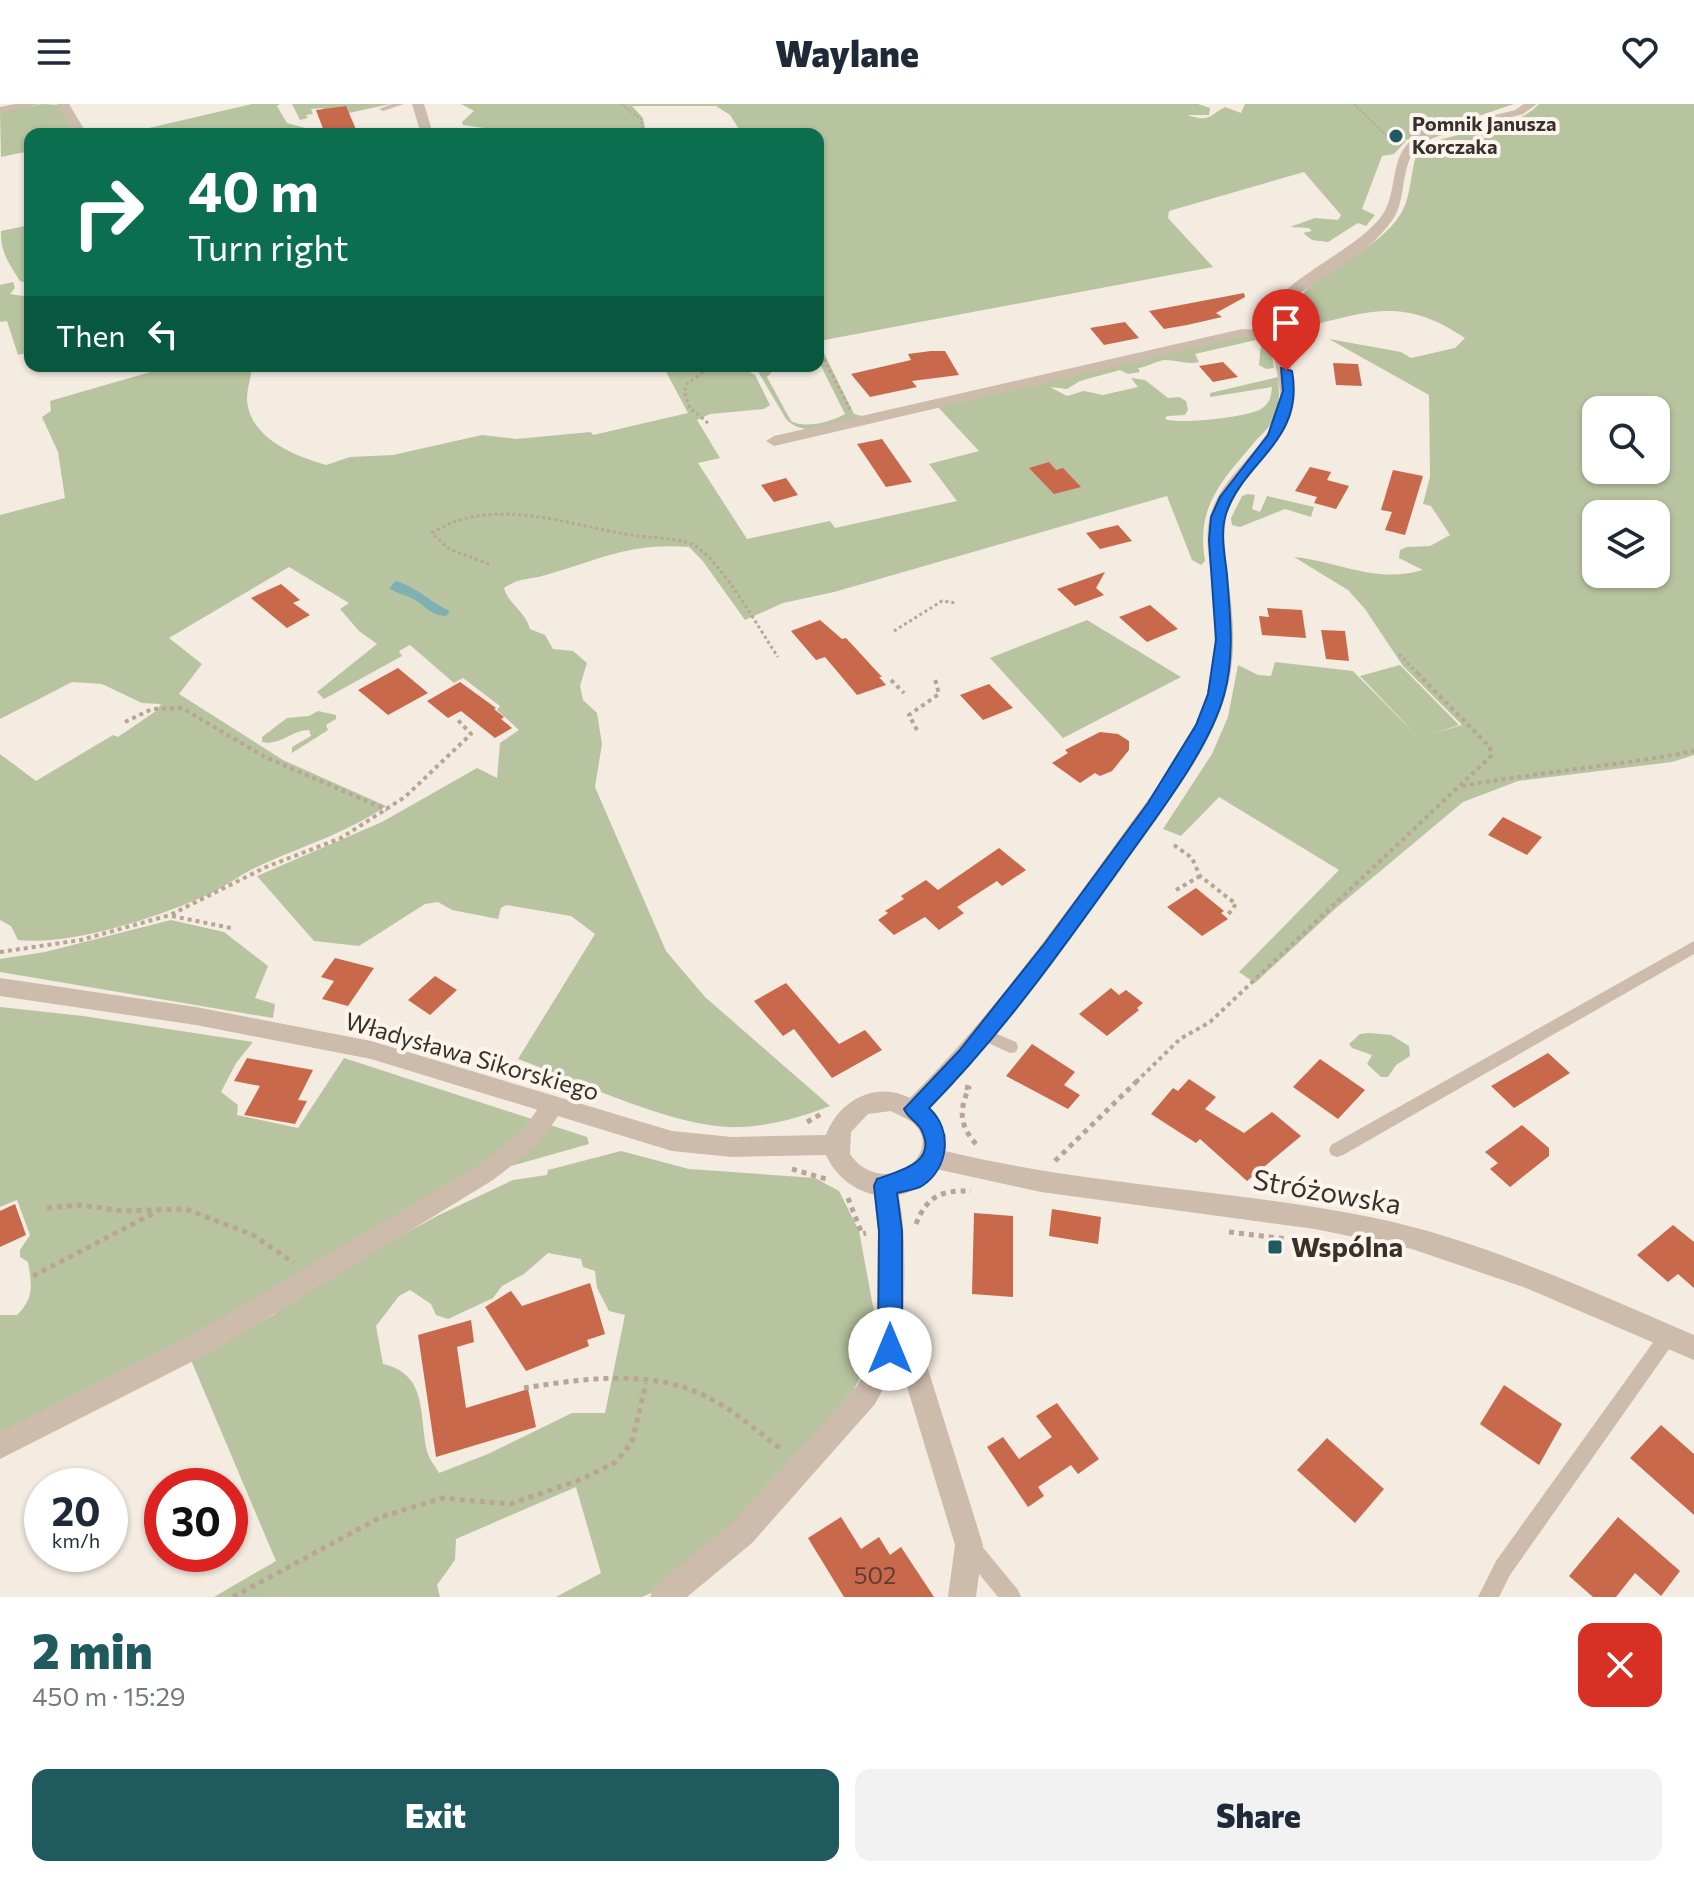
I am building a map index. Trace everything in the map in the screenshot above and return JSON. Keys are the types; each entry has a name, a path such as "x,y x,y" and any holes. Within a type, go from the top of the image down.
{"street":[{"path":"0,110 33,104"},
{"path":"63,104 77,128"},
{"path":"418,104 425,128"},
{"path":"914,1109 985,1035 1052,949 1154,807 1205,725 1216,694 1224,640 1216,540 1218,517 1225,500 1275,435 1286,411 1290,391 1276,335 1278,308 1284,298 1360,242 1387,217 1394,204 1402,161 1410,147 1419,140 1519,112 1531,104"},
{"path":"774,441 1242,333 1276,335"},
{"name":"Władysława Sikorskiego","path":"0,987 196,1016 371,1050 672,1141 732,1147 836,1145"},
{"path":"894,1101 914,1109 926,1118 933,1131 933,1158 915,1179 885,1186 861,1181 844,1166 836,1145 839,1127 852,1111 872,1102 894,1101"},
{"path":"0,1446 206,1341 485,1173 530,1138 553,1106"},
{"name":"Stróżowska","path":"933,1158 1033,1182 1264,1210 1371,1228 1448,1246 1694,1348"},
{"path":"664,1597 742,1533 866,1395 890,1349 890,1231 885,1186"},
{"path":"890,1349 915,1369 969,1545 962,1597"}],"lane":[{"path":"383,109 400,104"},
{"path":"1337,1150 1694,947"},
{"path":"985,1035 1010,1047"},
{"path":"1488,1597 1503,1568 1668,1336"},
{"path":"969,1545 1011,1597"}],"path":[{"path":"621,104 641,119 643,128"},
{"path":"1354,104 1386,132 1399,149"},
{"path":"824,361 856,422"},
{"path":"704,372 688,383 684,391 690,408 708,423"},
{"path":"489,564 450,550 435,540 432,533 441,525 461,518 492,516 541,518 581,528 680,541 702,549 778,657"},
{"path":"894,631 942,601 957,603"},
{"path":"1033,1182 1180,1039 1210,1022 1491,756 1490,747 1399,654"},
{"path":"917,730 909,715 939,694 935,679"},
{"path":"891,680 904,693"},
{"path":"125,722 148,709 167,705 182,708 265,757 387,810"},
{"path":"0,952 81,940 170,915 266,867 341,838 387,810 471,734 457,719"},
{"path":"1459,786 1530,774 1618,766 1694,751"},
{"path":"1174,845 1192,858 1200,876 1236,904 1227,916"},
{"path":"1176,890 1200,876"},
{"path":"170,915 231,928"},
{"path":"478,1059 506,1062 602,1097"},
{"path":"47,1208 80,1205 156,1212 186,1209 229,1224 284,1253 311,1277"},
{"path":"33,1276 156,1212"},
{"path":"524,1388 600,1377 683,1387 730,1411 803,1467"},
{"path":"233,1597 381,1517 442,1498 510,1504 582,1479 616,1462 632,1442 646,1383"}],"green space":[{"path":"42,104 60,105 71,128 24,128 24,152 1,157 0,111"},
{"path":"252,104 280,104 277,106 287,123 305,128 149,128"},
{"path":"292,104 390,104 349,113 311,109 313,114 300,120"},
{"path":"461,104 1198,104 1210,108 1209,115 1187,115 1204,118 1225,107 1241,113 1245,104 1514,104 1407,140 1393,136 1406,141 1394,154 1382,156 1362,209 1375,215 1366,226 1358,223 1328,242 1312,240 1303,233 1312,231 1309,228 1290,227 1315,218 1338,220 1341,215 1304,172 1169,211 1168,218 1213,267 824,340 824,128 738,128 730,115 716,106 632,106 643,118 645,128 484,128 463,125 462,122 474,111"},
{"path":"1539,104 1694,104 1694,755 1672,762 1518,781 1463,802 1335,909 1255,983 1239,972 1339,870 1219,797 1181,836 1163,829 1212,754 1228,717 1238,665 1258,675 1271,676 1275,662 1353,671 1419,738 1360,676 1400,665 1459,725 1435,733 1462,725 1403,666 1365,609 1348,590 1294,557 1390,575 1423,570 1399,558 1400,550 1430,546 1450,535 1431,506 1423,504 1430,477 1429,395 1329,339 1401,352 1411,358 1455,348 1465,338 1442,324 1400,311 1380,311 1292,330 1283,329 1291,309 1303,293 1371,244 1400,215 1407,200 1418,150 1447,138 1514,120"},
{"path":"24,226 24,282 20,281 9,263 2,245 1,231"},
{"path":"13,282 15,288 10,294 24,296 24,354 18,355 7,321 0,322 0,285"},
{"path":"1246,335 1270,340 1274,368 1266,369 1259,365 1261,344 1256,340 1195,354 1199,362 1165,360 1138,368 1140,372 1128,374 1120,370 1080,381 1067,389 1050,387 1067,396 1084,391 1103,395 1138,387 1131,378 1145,380 1168,398 1179,397 1186,401 1188,410 1185,415 1167,416 1165,419 1172,421 1198,421 1254,412 1270,400 1272,387 1210,397 1210,393 1278,377 1279,394 1273,420 1213,497 1204,525 1205,561 1201,565 1192,560 1167,496 834,592 783,603 745,620 702,560 689,547 628,550 517,581 504,588 530,629 545,635 553,649 573,651 587,663 580,686 583,700 597,713 602,744 595,787 666,951 705,997 830,1106 763,1125 715,1126 659,1113 518,1059 595,934 571,916 506,905 501,908 498,919 452,910 438,902 425,904 359,946 314,941 257,876 382,822 477,768 497,778 500,743 519,730 497,710 500,706 463,678 454,683 410,645 399,651 402,656 324,699 317,692 377,644 359,631 340,609 349,603 289,567 169,638 202,664 179,694 283,760 386,806 340,832 253,869 212,893 117,927 65,938 18,940 11,926 0,920 0,754 36,781 113,735 118,737 156,711 161,704 142,703 102,684 72,682 0,719 0,515 65,498 58,452 42,417 51,411 50,401 150,372 251,372 247,399 250,413 264,435 287,450 326,465 350,457 393,455 482,435 516,439 591,432 593,435 688,413 666,372 748,372 755,375 770,405 764,409 710,414 697,420 720,458 698,463 747,539 830,521 835,528 957,501 929,464 979,451 936,405"},
{"path":"824,353 854,414 866,417 824,428 794,425 786,419 758,372 772,372 767,377 791,421 818,424 845,414 824,372"},
{"path":"1255,495 1252,509 1260,512 1267,496 1314,507 1311,517 1285,509 1240,527 1232,525 1231,518 1242,496"},
{"path":"1087,620 1181,677 1063,738 990,658"},
{"path":"318,711 336,715 336,719 326,725 328,730 292,753 292,747 311,736 309,730 275,742 262,742 262,737 287,718 309,716"},
{"path":"171,920 224,932 268,966 255,998 275,1004 273,1018 0,972 0,959 45,952"},
{"path":"0,1007 83,1016 253,1042 236,1063 221,1092 238,1105 237,1115 298,1128 344,1058 587,1137 589,1144 511,1166 0,1439 0,1315 17,1315 29,1297 31,1285 28,1262 20,1257 20,1250 30,1235 17,1200 0,1207"},
{"path":"1360,1034 1391,1035 1409,1046 1410,1056 1396,1065 1388,1077 1381,1077 1367,1064 1372,1055 1349,1044"},
{"path":"621,1151 689,1169 815,1178 839,1191 859,1231 877,1328 877,1346 836,1423 807,1454 664,1587 642,1597 556,1597 601,1573 576,1487 456,1539 455,1560 437,1585 440,1597 214,1597 276,1561 248,1495 248,1468 237,1468 191,1360 275,1314 286,1298 439,1215 513,1180 547,1175 548,1170","holes":["548,1253 581,1259 583,1267 595,1271 597,1288 609,1311 625,1315 605,1413 572,1413 488,1454 439,1473 427,1451 415,1386 397,1369 383,1364 376,1326 399,1296 410,1290 431,1304 436,1315 448,1319 493,1298 502,1286 524,1274"]}],"water":[{"path":"396,581 450,611 446,616 436,614 415,600 395,592 389,588"}],"building":[{"path":"346,106 355,128 323,128 316,110"},
{"path":"1244,293 1245,297 1216,313 1222,317 1187,325 1164,329 1149,311"},
{"path":"1125,322 1139,338 1104,345 1090,328"},
{"path":"945,351 959,375 912,381 917,387 870,397 851,374 911,360 908,354"},
{"path":"1223,362 1238,377 1213,382 1199,366"},
{"path":"1333,363 1358,364 1362,386 1336,385"},
{"path":"882,439 912,482 886,487 857,444"},
{"path":"1049,462 1056,470 1063,468 1081,487 1054,494 1029,468"},
{"path":"1310,467 1331,472 1327,480 1349,486 1336,509 1314,503 1317,497 1295,491"},
{"path":"1393,470 1423,476 1405,535 1385,530 1392,512 1381,510"},
{"path":"786,478 798,495 774,502 761,485"},
{"path":"1118,525 1132,541 1100,549 1086,533"},
{"path":"1105,572 1096,588 1104,595 1075,606 1057,589"},
{"path":"281,584 300,600 293,603 310,615 287,628 251,598"},
{"path":"1150,605 1178,629 1147,642 1119,617"},
{"path":"1267,608 1302,610 1306,638 1262,635 1259,616 1269,617"},
{"path":"820,620 842,639 846,638 886,685 857,695 825,657 816,660 791,631"},
{"path":"1321,630 1345,631 1349,661 1326,659"},
{"path":"398,668 428,693 388,715 358,690"},
{"path":"460,682 496,708 504,717 501,719 512,728 495,738 461,711 448,718 427,701"},
{"path":"989,684 1013,708 983,720 960,695"},
{"path":"1100,732 1118,734 1129,741 1129,750 1112,771 1100,776 1095,773 1080,783 1052,763 1068,753 1065,750"},
{"path":"1503,817 1542,837 1527,855 1488,835"},
{"path":"999,848 1026,870 1002,886 997,881 957,907 964,913 939,930 925,917 894,935 878,920 888,913 885,911 904,899 901,896 926,880 938,890"},
{"path":"1196,888 1224,911 1221,913 1228,919 1202,936 1167,907"},
{"path":"335,958 374,968 348,1006 322,999 334,981 321,977"},
{"path":"435,976 457,990 430,1015 408,1000"},
{"path":"786,983 839,1044 865,1030 882,1050 832,1078 794,1029 783,1036 754,1001"},
{"path":"1111,988 1119,995 1126,990 1143,1003 1137,1008 1139,1010 1107,1036 1079,1014"},
{"path":"1032,1044 1075,1072 1064,1085 1080,1095 1068,1109 1006,1076"},
{"path":"1548,1053 1570,1073 1514,1108 1491,1086"},
{"path":"247,1058 313,1070 298,1100 307,1101 295,1124 244,1115 260,1086 234,1081"},
{"path":"1320,1059 1365,1090 1338,1119 1293,1087"},
{"path":"1189,1079 1216,1097 1205,1109 1244,1133 1272,1112 1301,1136 1247,1181 1200,1139 1196,1143 1151,1114 1173,1088 1178,1091"},
{"path":"1522,1125 1549,1148 1549,1156 1510,1187 1490,1169 1498,1163 1485,1152"},
{"path":"15,1204 26,1235 0,1247 0,1211"},
{"path":"1052,1209 1101,1217 1098,1244 1049,1236"},
{"path":"974,1213 1013,1216 1013,1297 972,1294"},
{"path":"1673,1225 1694,1242 1694,1288 1678,1274 1668,1282 1637,1255"},
{"path":"590,1283 605,1334 587,1340 589,1346 526,1371 485,1307 511,1291 522,1306"},
{"path":"471,1320 474,1342 457,1347 466,1408 528,1389 536,1427 436,1457 418,1335"},
{"path":"1504,1385 1562,1424 1539,1465 1480,1424"},
{"path":"1057,1403 1099,1459 1078,1474 1071,1465 1038,1487 1044,1496 1028,1507 987,1447 1003,1437 1019,1459 1052,1437 1036,1416"},
{"path":"1661,1425 1694,1454 1694,1515 1630,1458"},
{"path":"1327,1438 1384,1489 1355,1523 1297,1470"},
{"path":"841,1517 861,1549 879,1537 890,1555 901,1547 934,1597 844,1597 808,1538"},
{"path":"1618,1517 1680,1571 1661,1596 1635,1573 1616,1597 1593,1597 1569,1576"}],"place":[{"name":"Pomnik Janusza Korczaka","path":"1396,136"},
{"name":"Wspólna","path":"1275,1247"}],"route":[{"path":"890,1349 890,1231 885,1186 901,1185 926,1170 933,1158 935,1144 926,1118 914,1109 966,1057 1052,949 1154,807 1205,725 1221,675 1224,640 1216,540 1218,517 1225,500 1275,435 1286,411 1290,391 1286,371"}]}
